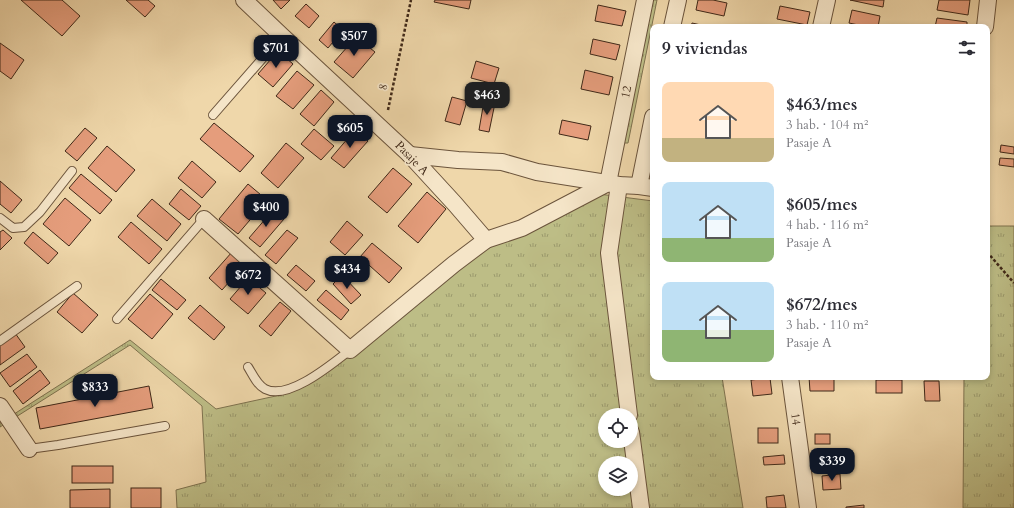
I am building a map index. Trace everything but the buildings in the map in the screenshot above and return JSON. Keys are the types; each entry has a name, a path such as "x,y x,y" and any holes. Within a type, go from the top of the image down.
{"street":[{"name":"Pasaje A","path":"244,0 410,155 486,240"},
{"name":"12","path":"628,408 608,253 614,184 645,0"},
{"path":"673,24 678,0"},
{"path":"823,24 827,0"},
{"path":"985,24 988,0"},
{"path":"410,155 458,160 502,162 537,172 614,184 646,187 650,147"},
{"path":"204,219 350,350 454,264 486,240 522,228 614,184"},
{"name":"14","path":"790,380 808,508"},
{"path":"0,406 28,449"},
{"path":"633,448 641,508"}],"lane":[{"path":"213,115 282,36"},
{"path":"0,218 13,228 24,227 40,212 72,171"},
{"path":"117,319 204,219"},
{"path":"0,341 77,286"},
{"path":"248,367 261,386 265,389 282,392 299,385 320,373 350,350"},
{"path":"28,449 165,426"}],"path":[{"name":"8","path":"384,130 411,0"},
{"path":"990,255 1014,282"}],"green space":[{"path":"651,0 657,0 652,24 650,24 650,35 628,143 622,143"},
{"path":"591,193 650,201 650,380 722,380 743,508 177,508 176,490 206,482 202,406 130,345 0,427 0,423 130,340 216,409 285,394 362,346 475,247"},
{"path":"990,226 1014,226 1014,508 963,508 964,380 990,380"}]}
